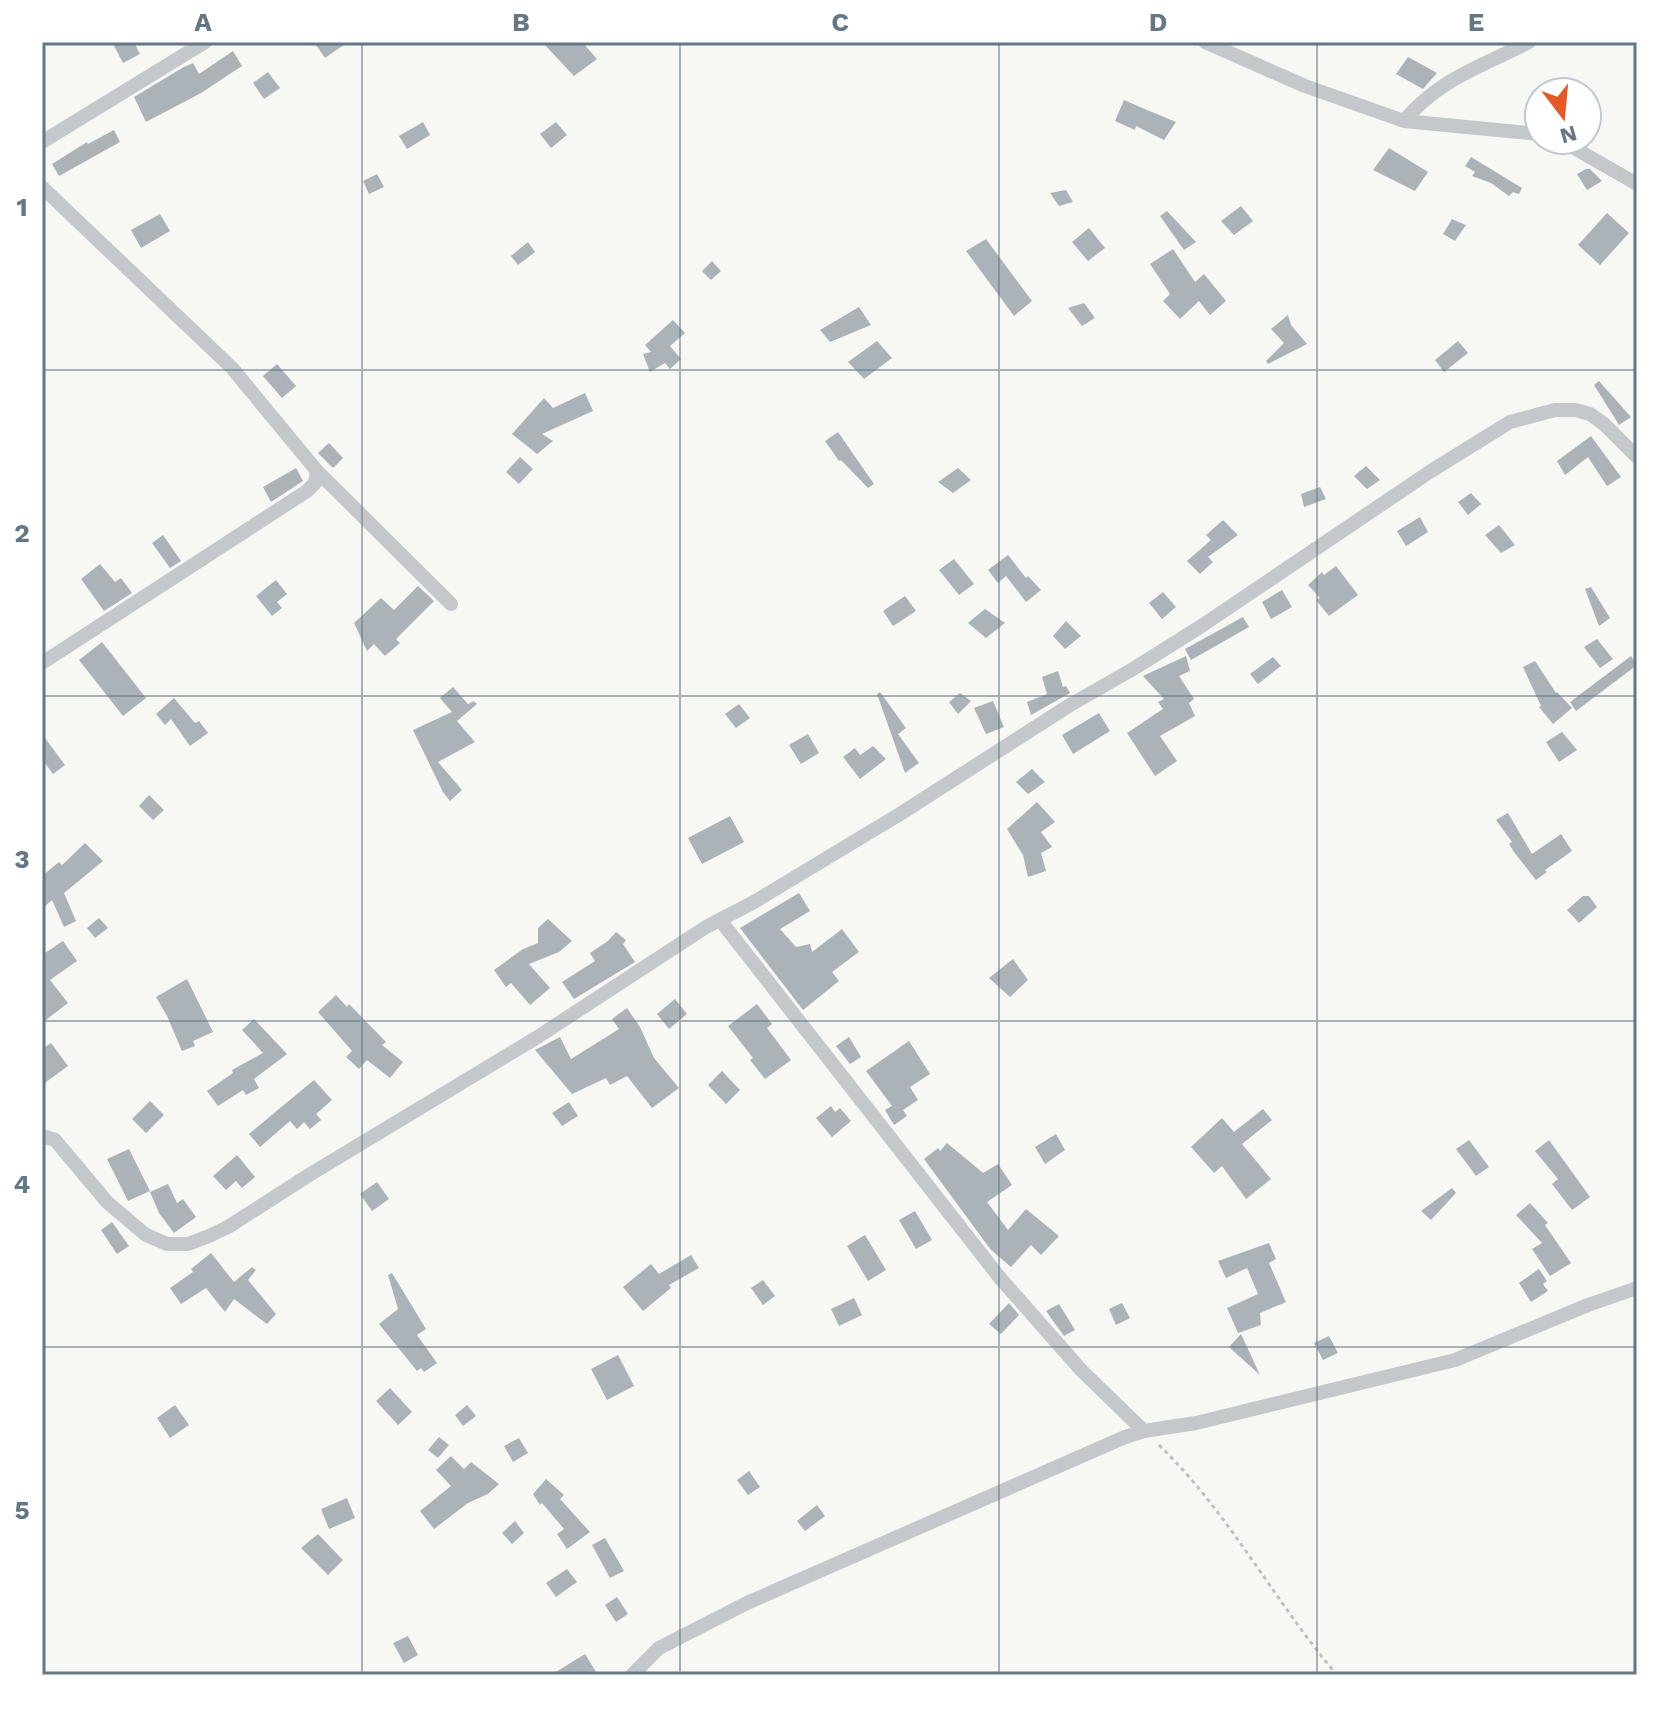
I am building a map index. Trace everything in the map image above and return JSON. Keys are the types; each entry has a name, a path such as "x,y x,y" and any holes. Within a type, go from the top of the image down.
{"street":[{"path":"42,142 205,42"},
{"path":"1205,42 1305,86 1404,121 1523,132"},
{"path":"1404,121 1419,103 1447,82 1529,42"},
{"path":"1588,156 1637,184"},
{"path":"42,187 232,368 317,471 451,604"},
{"path":"42,1136 55,1140 107,1202 146,1235 167,1244 188,1244 228,1227 536,1038 720,920 900,814 1070,705 1200,627 1431,471 1510,422 1555,410 1576,410 1590,414 1604,424 1637,457"},
{"path":"42,663 307,491 315,483 317,471"},
{"path":"720,920 1000,1278 1082,1371 1144,1431"},
{"path":"632,1675 659,1648 747,1603 1057,1466 1144,1431 1196,1423 1455,1360 1637,1288"}],"path":[{"path":"1144,1431 1183,1468 1235,1534 1311,1645 1337,1675"}],"building":[{"path":"112,42 134,42 140,54 123,63"},
{"path":"314,42 348,42 325,58"},
{"path":"542,42 582,42 597,59 574,76"},
{"path":"233,51 242,66 201,93 146,122 134,97 193,63 199,74"},
{"path":"1408,57 1437,73 1423,89 1396,74"},
{"path":"268,72 280,88 264,99 253,83"},
{"path":"1124,100 1176,122 1164,140 1136,126 1135,130 1115,121"},
{"path":"423,122 430,135 407,149 399,136"},
{"path":"556,122 567,135 551,148 540,134"},
{"path":"114,130 120,142 59,176 52,164 87,142"},
{"path":"1389,148 1428,172 1415,191 1373,170"},
{"path":"1471,157 1522,188 1519,194 1513,192 1509,196 1491,183 1472,176 1475,172 1465,166"},
{"path":"1586,169 1602,181 1587,190 1577,174"},
{"path":"377,174 384,187 369,194 363,181"},
{"path":"1066,190 1073,202 1059,206 1050,193"},
{"path":"1241,206 1253,221 1234,235 1221,221"},
{"path":"1167,211 1196,242 1184,250 1160,216"},
{"path":"1607,213 1629,233 1600,265 1578,245"},
{"path":"160,214 170,231 141,248 131,230"},
{"path":"1452,219 1466,225 1455,241 1443,234"},
{"path":"1089,228 1105,248 1088,261 1072,242"},
{"path":"986,239 1032,301 1014,316 966,251"},
{"path":"528,242 535,252 518,265 511,256"},
{"path":"1173,249 1195,282 1204,274 1226,301 1210,315 1199,301 1180,319 1163,301 1170,294 1150,264"},
{"path":"712,261 721,271 711,280 702,271"},
{"path":"1084,303 1095,318 1082,326 1068,308"},
{"path":"859,307 871,325 830,342 820,330"},
{"path":"1288,315 1291,325 1307,344 1268,364 1266,361 1284,343 1271,329"},
{"path":"673,320 685,333 670,346 681,359 670,369 665,363 650,372 643,354 651,352 645,345"},
{"path":"877,341 892,358 864,379 848,362"},
{"path":"1458,341 1468,353 1444,372 1435,360"},
{"path":"277,364 296,386 282,398 263,376"},
{"path":"1599,381 1631,417 1619,425 1594,385"},
{"path":"585,393 593,411 542,434 553,441 537,454 512,434 544,398 553,408"},
{"path":"838,432 874,484 868,488 839,461 825,441"},
{"path":"1591,436 1621,477 1607,486 1588,457 1565,475 1557,461"},
{"path":"329,443 343,458 333,468 318,453"},
{"path":"520,457 533,469 519,484 506,472"},
{"path":"1366,466 1380,480 1367,489 1354,476"},
{"path":"296,468 303,481 271,502 263,487"},
{"path":"958,468 971,480 953,493 938,482"},
{"path":"1320,487 1326,499 1304,507 1301,494"},
{"path":"1471,493 1481,504 1468,515 1458,502"},
{"path":"1420,517 1428,532 1406,546 1397,531"},
{"path":"1223,520 1238,535 1208,557 1213,562 1200,574 1187,561 1211,540 1206,535"},
{"path":"1499,525 1515,545 1501,553 1485,535"},
{"path":"163,535 181,561 170,568 152,543"},
{"path":"1008,555 1026,578 1028,576 1041,590 1026,602 1006,576 998,583 988,570"},
{"path":"954,559 974,584 959,595 939,570"},
{"path":"100,564 115,582 121,578 132,593 104,611 81,579"},
{"path":"1336,566 1358,595 1329,616 1316,600 1320,598 1308,585 1322,572 1324,575"},
{"path":"276,580 287,594 277,602 282,608 272,616 256,596"},
{"path":"418,586 434,601 396,639 400,643 385,656 374,644 367,651 354,623 381,598 394,610"},
{"path":"1591,587 1610,618 1599,626 1585,589"},
{"path":"1282,590 1292,607 1271,619 1262,602"},
{"path":"1163,592 1176,607 1162,619 1149,603"},
{"path":"905,596 916,611 893,626 883,611"},
{"path":"985,609 1005,623 986,638 968,623"},
{"path":"1243,617 1249,627 1191,660 1185,649"},
{"path":"1066,621 1081,636 1065,649 1053,636"},
{"path":"1597,639 1613,659 1600,668 1584,647"},
{"path":"102,642 146,698 123,716 79,660"},
{"path":"1186,656 1190,671 1179,676 1194,699 1189,703 1195,716 1160,736 1177,761 1155,776 1127,733 1163,709 1158,702 1164,699 1143,676"},
{"path":"1631,656 1637,665 1576,711 1570,702"},
{"path":"1273,657 1281,666 1258,684 1250,674"},
{"path":"1535,661 1556,693 1572,708 1553,724 1539,707 1523,667"},
{"path":"1058,671 1063,687 1066,686 1070,693 1031,715 1027,702 1047,694 1042,677"},
{"path":"453,687 468,704 474,701 477,704 457,721 475,742 438,762 462,790 450,801 413,730 452,712 440,698"},
{"path":"880,692 906,728 898,734 919,763 905,773 877,694"},
{"path":"960,693 971,701 958,714 949,702"},
{"path":"174,698 208,733 190,746 171,719 165,725 156,714"},
{"path":"993,701 1004,727 986,734 974,708"},
{"path":"739,704 750,718 736,728 725,714"},
{"path":"1099,713 1110,731 1073,754 1062,735"},
{"path":"1562,732 1577,750 1559,762 1546,742"},
{"path":"42,734 65,765 53,774 42,759"},
{"path":"808,734 819,753 801,764 789,745"},
{"path":"873,746 886,759 860,779 843,757 855,748 860,755"},
{"path":"1032,769 1045,782 1028,794 1016,782"},
{"path":"149,795 164,810 153,820 139,806"},
{"path":"1037,802 1055,822 1041,832 1052,847 1041,853 1046,871 1028,877 1023,855 1007,829"},
{"path":"1508,813 1532,854 1561,834 1572,851 1536,880 1514,852 1509,844 1512,842 1496,820"},
{"path":"730,816 744,842 702,864 688,838"},
{"path":"85,843 103,861 64,893 76,921 64,927 52,900 42,909 42,876 59,862 62,865"},
{"path":"799,893 810,911 780,929 796,947 810,944 812,952 842,929 859,952 832,972 839,981 803,1010 740,928"},
{"path":"1583,896 1589,896 1597,907 1579,923 1567,910"},
{"path":"99,918 108,928 95,938 87,928"},
{"path":"548,919 572,941 559,952 529,964 550,988 530,1005 511,983 506,987 494,970 523,949 538,943 538,928"},
{"path":"616,932 626,940 623,944 635,962 574,999 562,982 595,961 590,953"},
{"path":"63,941 77,961 50,980 68,1003 42,1023 42,955"},
{"path":"1013,959 1028,980 1010,997 989,978"},
{"path":"187,979 213,1032 193,1041 195,1046 182,1051 156,997"},
{"path":"336,995 386,1042 382,1045 403,1062 390,1078 367,1060 359,1069 346,1057 352,1051 318,1012"},
{"path":"675,999 687,1014 669,1029 657,1014"},
{"path":"757,1004 772,1024 767,1028 791,1060 765,1079 728,1026"},
{"path":"627,1008 640,1027 654,1058 679,1088 652,1108 627,1076 610,1085 606,1078 572,1094 535,1050 560,1037 571,1059 619,1029 612,1019"},
{"path":"254,1019 287,1054 254,1079 259,1088 246,1095 243,1090 218,1106 207,1091 233,1073 232,1070 263,1053 242,1030"},
{"path":"849,1037 861,1057 850,1064 836,1046"},
{"path":"909,1041 930,1074 910,1087 918,1100 903,1110 907,1116 894,1125 885,1110 892,1106 866,1071"},
{"path":"51,1043 68,1066 42,1085 42,1049"},
{"path":"722,1071 740,1090 726,1104 708,1085"},
{"path":"314,1080 332,1100 316,1114 321,1120 310,1129 304,1122 297,1129 290,1121 260,1147 249,1134"},
{"path":"150,1101 164,1115 146,1133 132,1119"},
{"path":"569,1102 578,1116 562,1126 552,1113"},
{"path":"831,1106 835,1112 840,1108 851,1121 832,1137 816,1118"},
{"path":"1263,1109 1272,1120 1242,1144 1271,1179 1246,1199 1222,1166 1214,1173 1191,1147 1222,1118 1234,1132"},
{"path":"1056,1134 1065,1150 1045,1164 1035,1147"},
{"path":"1469,1140 1489,1167 1476,1176 1456,1149"},
{"path":"1549,1140 1590,1197 1572,1210 1552,1184 1558,1179 1535,1151"},
{"path":"947,1143 983,1173 998,1164 1012,1185 987,1202 1008,1230 1026,1209 1059,1236 1041,1255 1031,1245 1011,1267 991,1250 924,1159 938,1148 940,1151"},
{"path":"129,1149 150,1191 128,1201 107,1159"},
{"path":"237,1155 255,1177 242,1188 236,1181 226,1190 213,1176"},
{"path":"377,1182 389,1199 372,1211 360,1194"},
{"path":"168,1184 177,1203 183,1199 196,1217 174,1233 159,1213 150,1192"},
{"path":"1452,1188 1456,1193 1431,1220 1421,1211"},
{"path":"1530,1203 1548,1223 1545,1225 1571,1263 1550,1276 1532,1249 1542,1243 1516,1215"},
{"path":"915,1211 932,1240 916,1249 899,1220"},
{"path":"112,1222 129,1246 117,1254 101,1230"},
{"path":"865,1235 886,1270 868,1281 847,1246"},
{"path":"1269,1243 1276,1259 1269,1263 1286,1302 1260,1313 1261,1325 1238,1333 1227,1308 1258,1294 1247,1268 1226,1278 1218,1261"},
{"path":"211,1253 234,1282 252,1267 256,1270 248,1280 276,1314 267,1324 234,1299 225,1312 206,1288 181,1304 170,1288 193,1272 191,1269"},
{"path":"691,1255 699,1268 669,1285 671,1288 643,1311 623,1287 651,1264 659,1274"},
{"path":"1539,1269 1547,1281 1543,1284 1548,1291 1531,1302 1519,1283"},
{"path":"392,1273 426,1329 417,1335 437,1363 424,1372 421,1368 417,1371 379,1324 398,1309 388,1275"},
{"path":"763,1280 775,1296 763,1305 751,1288"},
{"path":"854,1298 862,1315 839,1326 831,1309"},
{"path":"1009,1303 1019,1315 1001,1334 989,1324"},
{"path":"1122,1303 1130,1318 1116,1325 1109,1309"},
{"path":"1059,1304 1075,1330 1064,1336 1046,1311"},
{"path":"1241,1334 1260,1375 1229,1347"},
{"path":"1329,1336 1338,1353 1323,1360 1314,1343"},
{"path":"618,1355 634,1386 607,1400 591,1369"},
{"path":"390,1388 412,1412 398,1425 376,1401"},
{"path":"175,1405 189,1425 170,1438 157,1418"},
{"path":"467,1405 476,1416 463,1426 455,1415"},
{"path":"439,1437 449,1445 438,1458 428,1450"},
{"path":"519,1438 528,1453 513,1462 504,1446"},
{"path":"451,1456 464,1469 471,1462 499,1484 434,1529 420,1511 451,1486 436,1470"},
{"path":"749,1471 760,1487 748,1495 737,1480"},
{"path":"546,1479 564,1495 560,1499 590,1532 567,1549 557,1534 564,1529 533,1494"},
{"path":"347,1498 355,1518 329,1529 321,1509"},
{"path":"817,1505 825,1516 805,1531 797,1521"},
{"path":"515,1521 524,1533 512,1544 502,1533"},
{"path":"318,1534 343,1560 328,1575 301,1548"},
{"path":"605,1538 624,1571 610,1578 592,1545"},
{"path":"567,1569 577,1582 556,1597 546,1583"},
{"path":"617,1597 628,1614 616,1622 605,1605"},
{"path":"408,1636 418,1655 404,1663 393,1643"},
{"path":"585,1654 598,1675 551,1675"}]}
